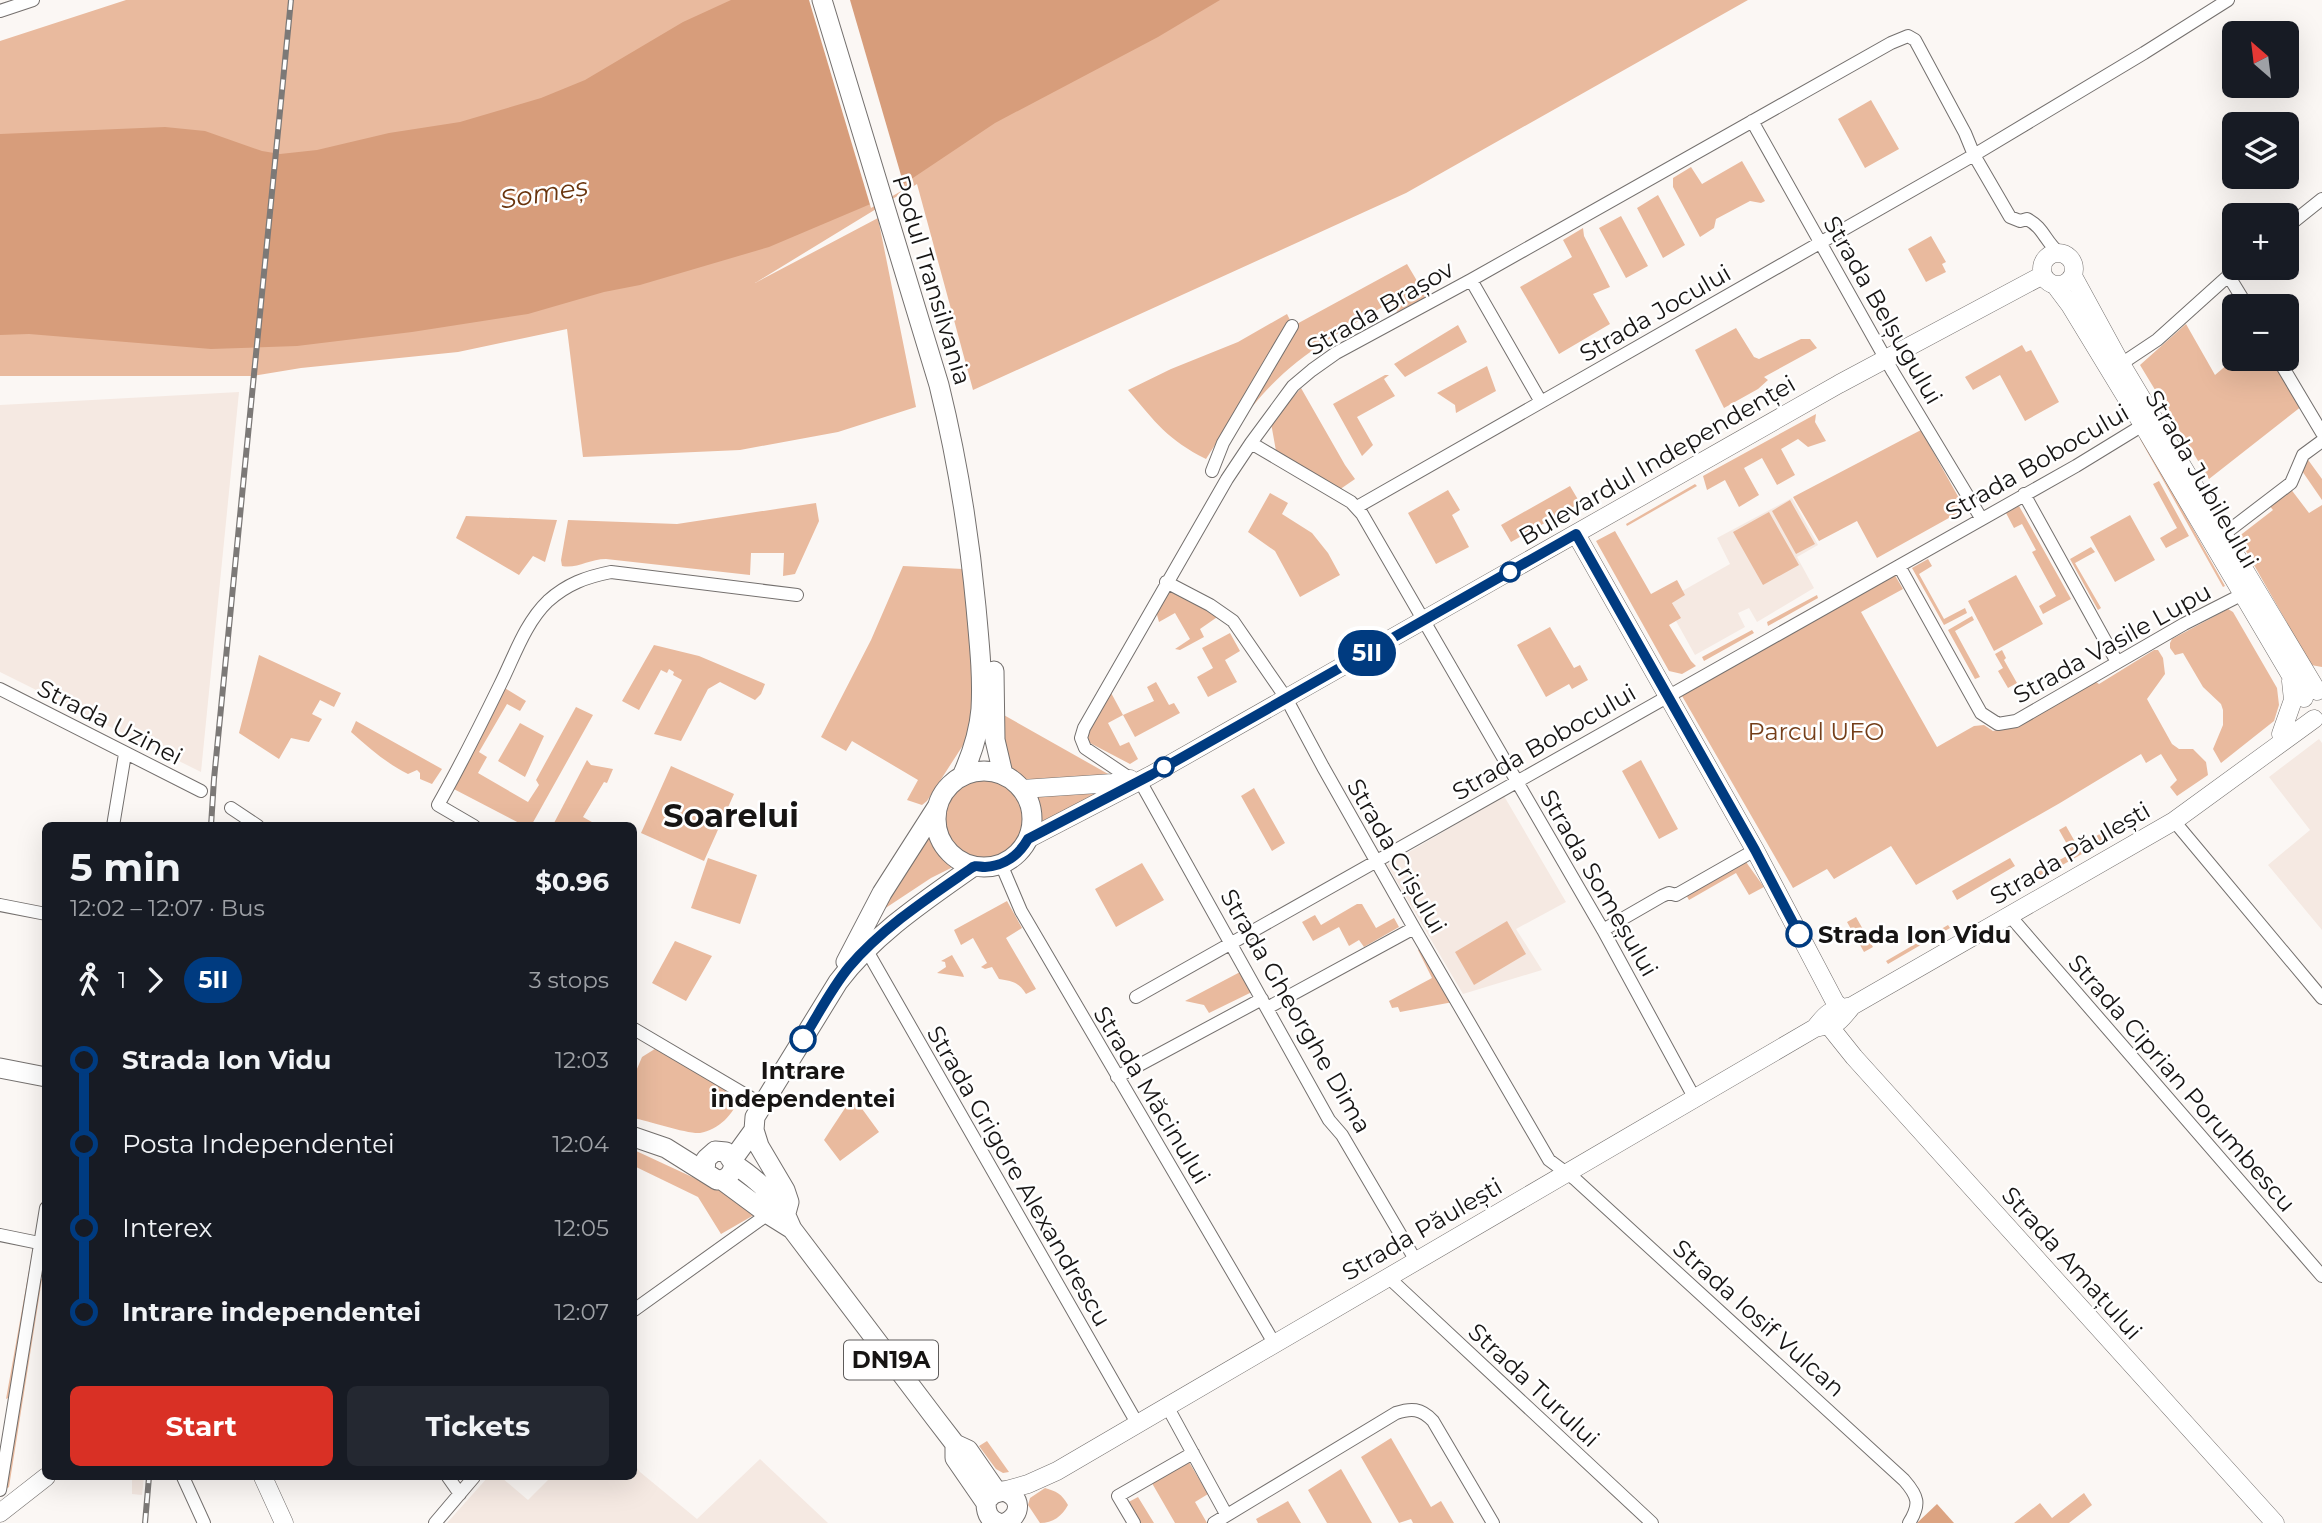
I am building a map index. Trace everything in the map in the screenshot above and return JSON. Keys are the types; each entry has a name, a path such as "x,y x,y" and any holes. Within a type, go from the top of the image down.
{"main road":[{"name":"Podul Transilvania","path":"822,0 939,385 955,450 979,579"},
{"name":"Podul Transilvania","path":"833,0 950,382 966,446 979,579"},
{"path":"979,579 994,666 995,740 1003,774"},
{"path":"962,776 972,753 981,711 979,579"},
{"path":"816,1018 882,893 947,788 962,776 982,770 1003,774 1014,780 1030,802 1032,817 1028,839"},
{"path":"937,806 936,824 941,841 952,855 974,866 1001,864"},
{"name":"Bulevardul Independenței","path":"1001,864 1019,851 1028,839"},
{"path":"713,1176 706,1159 726,1156 757,1118 838,982 866,949 919,905 974,866"},
{"path":"0,1068 42,1076"},
{"path":"757,1118 759,1146 785,1190 789,1202 782,1219"},
{"path":"637,1138 686,1144 726,1156"},
{"path":"637,1138 666,1147 713,1176 731,1174 726,1156"},
{"name":"DN19A","path":"726,1156 761,1185 782,1219 955,1444 968,1450 996,1495"},
{"name":"DN19A","path":"713,1176 782,1219"},
{"path":"999,1523 989,1517 987,1512 996,1495 1014,1497 1015,1517"}],"street":[{"path":"0,11 33,0"},
{"name":"Strada Jocului","path":"1357,507 1973,155 2228,0"},
{"name":"Strada Brașov","path":"1141,778 1085,748 1081,743 1081,736 1166,582 1251,443 1293,386 1311,370 1336,353 1471,280 1891,43 1908,36 1914,40 1965,133 1973,155"},
{"name":"Strada Belșugului","path":"1752,121 1885,358 1981,518"},
{"path":"1973,155 2010,217 2020,221 2028,219 2039,224 2052,251"},
{"path":"2299,217 2322,198"},
{"path":"2052,251 2064,254 2074,266 2073,276 2065,284 2049,280 2042,265 2052,251"},
{"name":"Strada Jubileului","path":"2073,276 2150,423 2250,595 2296,673 2316,693 2304,713 2318,719"},
{"path":"1471,280 1541,402"},
{"name":"Bulevardul Independenței","path":"1028,839 1286,698 1885,358 2049,280"},
{"name":"Strada Jubileului","path":"2049,280 2070,305 2223,535 2250,595"},
{"path":"2121,364 2157,340 2223,280"},
{"path":"1212,471 1223,443 1292,326"},
{"path":"2285,371 2322,433"},
{"name":"Strada Bobocului","path":"1136,997 2150,423"},
{"path":"2223,535 2291,483 2303,455 2322,441"},
{"name":"Strada Someșului","path":"1251,443 1357,507 1603,930 1695,1099"},
{"path":"2024,494 2117,662"},
{"path":"1576,534 1755,850 1834,1017"},
{"name":"Strada Vasile Lupu","path":"1899,566 1981,713 1998,724 2016,721 2184,624 2250,595"},
{"path":"467,822 438,806 529,626 547,602 568,586 586,577 611,572 797,595"},
{"name":"Strada Crișului","path":"1166,582 1210,605 1233,621 1286,698 1376,862 1549,1160 1568,1174"},
{"path":"2281,734 2293,701 2296,673"},
{"name":"Strada Uzinei","path":"0,689 201,791"},
{"name":"Strada Păulești","path":"2269,751 2316,693"},
{"name":"Strada Păulești","path":"996,1495 1054,1472 2174,821 2269,751 2318,719"},
{"path":"114,822 125,754"},
{"name":"Bulevardul Independenței","path":"1022,789 1113,783 1141,778"},
{"name":"Strada Gheorghe Dima","path":"1141,778 1329,1120 1342,1135 1416,1261"},
{"path":"231,808 252,822"},
{"path":"2174,821 2322,998"},
{"path":"1603,930 1662,896 1669,893 1676,895 1755,850"},
{"name":"Strada Măcinului","path":"1001,864 1021,911 1274,1343"},
{"path":"0,905 42,913"},
{"name":"Strada Ciprian Porumbescu","path":"2010,916 2322,1276"},
{"path":"1116,1077 1414,928"},
{"name":"Strada Grigore Alexandrescu","path":"866,949 1137,1423"},
{"name":"Strada Amațului","path":"1834,1017 1854,1057 2275,1523"},
{"path":"637,1031 757,1118"},
{"name":"Strada Iosif Vulcan","path":"1568,1174 1904,1480 1917,1498 1917,1506 1909,1523"},
{"path":"637,1308 782,1219"},
{"path":"0,1490 6,1408 42,1228"},
{"path":"0,1235 39,1243"},
{"name":"Strada Turului","path":"1388,1277 1652,1523"},
{"path":"1167,1406 1226,1514"},
{"path":"1214,1523 1396,1413 1408,1409 1418,1410 1433,1421 1493,1523"},
{"path":"1134,1523 1118,1496 1193,1453"},
{"name":"Strada Păulești","path":"1015,1517 1034,1488 1054,1472"},
{"path":"0,1513 42,1480"},
{"path":"184,1480 204,1523"},
{"path":"264,1480 284,1523"},
{"path":"450,1480 460,1493"},
{"path":"435,1523 471,1480"}],"shaded area":[{"path":"239,392 201,772 0,672 0,405"},
{"path":"1792,498 1818,545 1797,557 1814,588 1757,622 1749,608 1738,613 1745,627 1695,655 1676,621 1680,618 1670,598 1730,564 1717,538"},
{"path":"2319,739 2322,743 2322,930 2268,865 2310,830 2269,777"},
{"path":"1504,796 1566,902 1516,929 1542,970 1463,994 1387,865"},
{"path":"760,1459 828,1523 447,1523 485,1480 505,1480 528,1500 548,1480 637,1480 637,1468 697,1519"},
{"path":"132,1480 144,1480 142,1495 132,1494"},
{"path":"1937,1504 1954,1523 1917,1523"}],"green space":[{"path":"126,0 1748,0 1406,193 973,390 917,184 755,283 878,218 916,407 838,432 740,450 583,457 567,329 458,352 301,368 252,376 0,376 0,41"},
{"path":"1871,100 1899,149 1865,168 1838,119"},
{"path":"1742,161 1765,201 1750,201 1716,219 1714,228 1700,237 1673,187 1673,178 1691,167 1702,184"},
{"path":"1658,195 1685,245 1663,258 1637,208"},
{"path":"1621,216 1648,266 1626,278 1599,228"},
{"path":"1583,228 1584,236 1610,287 1593,294 1610,324 1559,354 1520,287 1572,257 1563,240"},
{"path":"1931,236 1946,262 1942,264 1946,272 1926,282 1908,249"},
{"path":"1407,264 1425,298 1397,312 1391,302 1334,336 1299,360 1267,389 1252,407 1265,374 1240,406 1206,459 1172,437 1128,390 1238,342 1287,314 1293,326"},
{"path":"2186,324 2215,375 2222,369 2281,371 2302,406 2209,479 2140,365"},
{"path":"1458,325 1467,342 1405,377 1394,364"},
{"path":"1736,328 1754,357 1759,359 1801,339 1810,339 1817,348 1764,377 1768,380 1758,389 1724,408 1695,350"},
{"path":"2022,345 2026,352 2031,350 2059,402 2025,421 2000,375 1973,390 1965,377"},
{"path":"1487,366 1496,391 1456,413 1455,405 1437,393"},
{"path":"1389,375 1384,379 1395,396 1357,417 1373,445 1362,456 1333,404"},
{"path":"1301,388 1355,479 1339,490 1276,451 1271,423"},
{"path":"1816,414 1815,422 1826,441 1808,447 1798,439 1781,449 1795,475 1777,485 1762,458 1744,468 1759,495 1739,507 1725,480 1707,490 1703,476"},
{"path":"1921,430 1965,509 1877,558 1857,521 1819,541 1793,497"},
{"path":"2142,438 2225,586 2223,587 2140,439"},
{"path":"2306,457 2322,479 2322,500 2300,468"},
{"path":"2159,481 2189,536 2166,548 2160,538 2177,528 2153,484"},
{"path":"1695,484 1697,486 1627,526 1626,524"},
{"path":"1570,486 1580,503 1511,542 1501,525"},
{"path":"2290,488 2309,513 2322,505 2322,667 2311,665 2238,537 2273,510 2268,504"},
{"path":"1448,490 1460,510 1452,515 1469,547 1436,564 1408,513"},
{"path":"1270,493 1288,503 1282,514 1312,533 1328,553 1340,575 1300,597 1275,551 1248,532"},
{"path":"1790,500 1815,544 1796,554 1772,511"},
{"path":"816,503 819,521 795,574 783,576 784,553 751,553 750,575 606,559 562,566 568,520 677,524"},
{"path":"2019,506 2071,599 2043,614 2039,606 2056,596 2032,552 2036,550 2022,524 2014,528 2006,513"},
{"path":"1769,512 1799,565 1763,585 1733,532"},
{"path":"2130,515 2155,560 2115,582 2090,537"},
{"path":"466,516 557,520 545,562 533,556 519,575 456,538"},
{"path":"1615,531 1651,594 1677,580 1685,595 1672,603 1681,618 1669,625 1696,666 1682,674 1669,671 1596,541"},
{"path":"2091,547 2095,552 2075,563 2101,608 2098,610 2070,559"},
{"path":"1928,559 1932,566 1919,574 1944,619 1965,608 1967,613 1944,625 1912,568"},
{"path":"903,566 963,569 975,674 969,736 922,805 907,800 918,780 852,741 846,751 821,737 871,640"},
{"name":"Parcul UFO","path":"1893,572 1903,589 1861,612 1937,747 1974,726 1984,725 1993,731 2018,725 2096,682 2099,684 2158,650 2163,658 2165,674 2147,699 2172,744 2179,749 2193,749 2206,762 2208,775 2177,796 2170,787 2177,780 2161,754 2146,763 2141,754 1916,885 1891,846 1834,879 1827,869 1793,888 1678,689"},
{"path":"2016,575 2043,624 1994,651 1968,601"},
{"path":"1166,582 1223,613 1200,629 1204,637 1180,650 1175,649 1190,639 1175,613 1159,622 1154,604"},
{"path":"1817,595 1818,598 1768,626 1767,622"},
{"path":"2228,609 2233,612 2277,688 2279,705 2274,721 2221,763 2213,749 2223,725 2221,704 2203,687 2183,653 2175,655 2170,643 2172,639"},
{"path":"1972,616 1974,620 1955,631 1980,677 1975,679 1948,630"},
{"path":"1550,627 1574,668 1580,665 1588,680 1572,689 1569,684 1546,697 1517,645"},
{"path":"1752,630 1754,633 1704,661 1702,657"},
{"path":"1230,633 1240,651 1225,660 1237,682 1208,697 1197,677 1213,668 1202,648"},
{"path":"654,645 699,656 765,684 761,694 755,700 720,682 708,689 681,741 654,734 682,680 669,669 667,673 661,670 639,710 622,701"},
{"path":"2002,650 2006,658 2004,660 2017,683 2008,688 1998,671 2003,668 1995,654"},
{"path":"259,655 341,693 334,707 320,700 312,714 322,719 309,742 291,738 279,759 239,733"},
{"path":"1156,682 1169,705 1174,703 1180,713 1135,737 1123,715 1154,701 1147,687"},
{"path":"500,685 526,701 520,711 507,704 479,752 487,757 478,773 528,802 539,785 536,780 576,707 593,715 533,822 517,822 448,786"},
{"path":"1109,689 1123,715 1108,723 1120,746 1129,742 1138,759 1130,764 1090,743 1085,733"},
{"path":"1002,714 1117,779 1021,784 1007,771"},
{"path":"356,721 442,769 432,784 420,779 417,770 408,774 371,749 351,732"},
{"path":"520,723 544,736 525,777 498,761"},
{"path":"587,760 591,765 613,769 607,783 604,782 583,817 592,822 555,822"},
{"path":"1641,760 1678,829 1659,839 1622,771"},
{"path":"671,766 734,794 704,861 641,833"},
{"path":"984,770 1002,774 1018,784 1028,800 1032,818 1028,836 1018,852 1002,862 984,866 966,862 950,852 940,836 936,818 940,800 950,784 966,774"},
{"path":"1134,780 1035,826 1035,808 1026,791"},
{"path":"1254,788 1285,843 1272,851 1241,796"},
{"path":"2126,819 2130,827 2089,851 2084,843"},
{"path":"2066,826 2082,854 2032,882 2029,877 2072,853 2059,830"},
{"path":"933,829 944,851 959,864 931,878 875,915"},
{"path":"708,858 757,875 740,924 691,908"},
{"path":"2010,858 2015,866 1957,900 1952,891"},
{"path":"1746,862 1764,887 1749,895 1736,873 1689,900 1685,893"},
{"path":"1142,863 1164,900 1116,927 1095,889"},
{"path":"1007,901 1022,928 1006,938 1036,989 1026,994 1015,983 999,979 992,967 981,967 987,963 973,938 961,945 954,930"},
{"path":"1357,904 1362,904 1376,928 1394,918 1399,927 1364,947 1359,940 1349,946 1339,927 1313,941 1302,922 1315,915 1321,925"},
{"path":"1856,917 1873,947 1864,952 1847,922"},
{"path":"1507,921 1526,954 1474,985 1455,952"},
{"path":"1948,925 1950,928 1888,964 1886,961"},
{"path":"675,941 712,956 686,1001 652,983"},
{"path":"1424,946 1453,1002 1400,1012 1398,1007 1392,1008 1389,1001 1432,978 1418,950"},
{"path":"952,955 964,977 937,973 946,967 945,962 941,961"},
{"path":"1242,971 1254,991 1209,1013 1204,1005 1185,1001"},
{"path":"658,1047 739,1096 734,1109 725,1120 700,1133 637,1119 637,1069 642,1057"},
{"path":"849,1102 860,1106 879,1132 840,1161 824,1140"},
{"path":"637,1151 731,1195 754,1215 721,1234 698,1197 637,1167"},
{"path":"33,1248 36,1248 10,1397 6,1399"},
{"path":"36,1277 42,1279 9,1487 2,1492"},
{"path":"1391,1438 1431,1507 1441,1501 1454,1523 1413,1523 1411,1519 1399,1523 1361,1457"},
{"path":"987,1441 1009,1472 1003,1473 996,1469 979,1446"},
{"path":"1186,1457 1208,1494 1195,1502 1207,1523 1175,1523 1149,1478"},
{"path":"1341,1469 1372,1523 1327,1523 1308,1490"},
{"path":"1045,1488 1058,1493 1068,1505 1057,1518 1040,1523 1028,1505 1030,1498"},
{"path":"2084,1493 2092,1505 2069,1523 2014,1523 2040,1503 2052,1518"},
{"path":"1138,1497 1154,1523 1134,1523 1123,1505"},
{"path":"1288,1501 1301,1523 1258,1523 1256,1519"}],"water":[{"name":"Someș","path":"731,0 1220,0 1158,37 995,123 880,200 769,247 640,285 604,292 528,314 297,346 211,349 29,334 0,335 0,134 165,127 205,131 262,151 280,154 317,150 389,133 460,122 541,98 585,80 683,22"}],"pier":[{"path":"809,0 850,0 905,189 871,208"}],"railway":[{"path":"211,822 291,0"},
{"path":"145,1523 149,1480"}],"bus line":[{"name":"5II","path":"803,1039 838,982 866,949 919,905 974,866 992,866 1007,861 1028,839 1151,775 1576,534 1755,850 1799,934"}],"place":[{"name":"Strada Ion Vidu","path":"1799,934"},
{"name":"Intrare independentei","path":"803,1039"}],"district":[{"name":"Soarelui","path":"731,815"}]}
